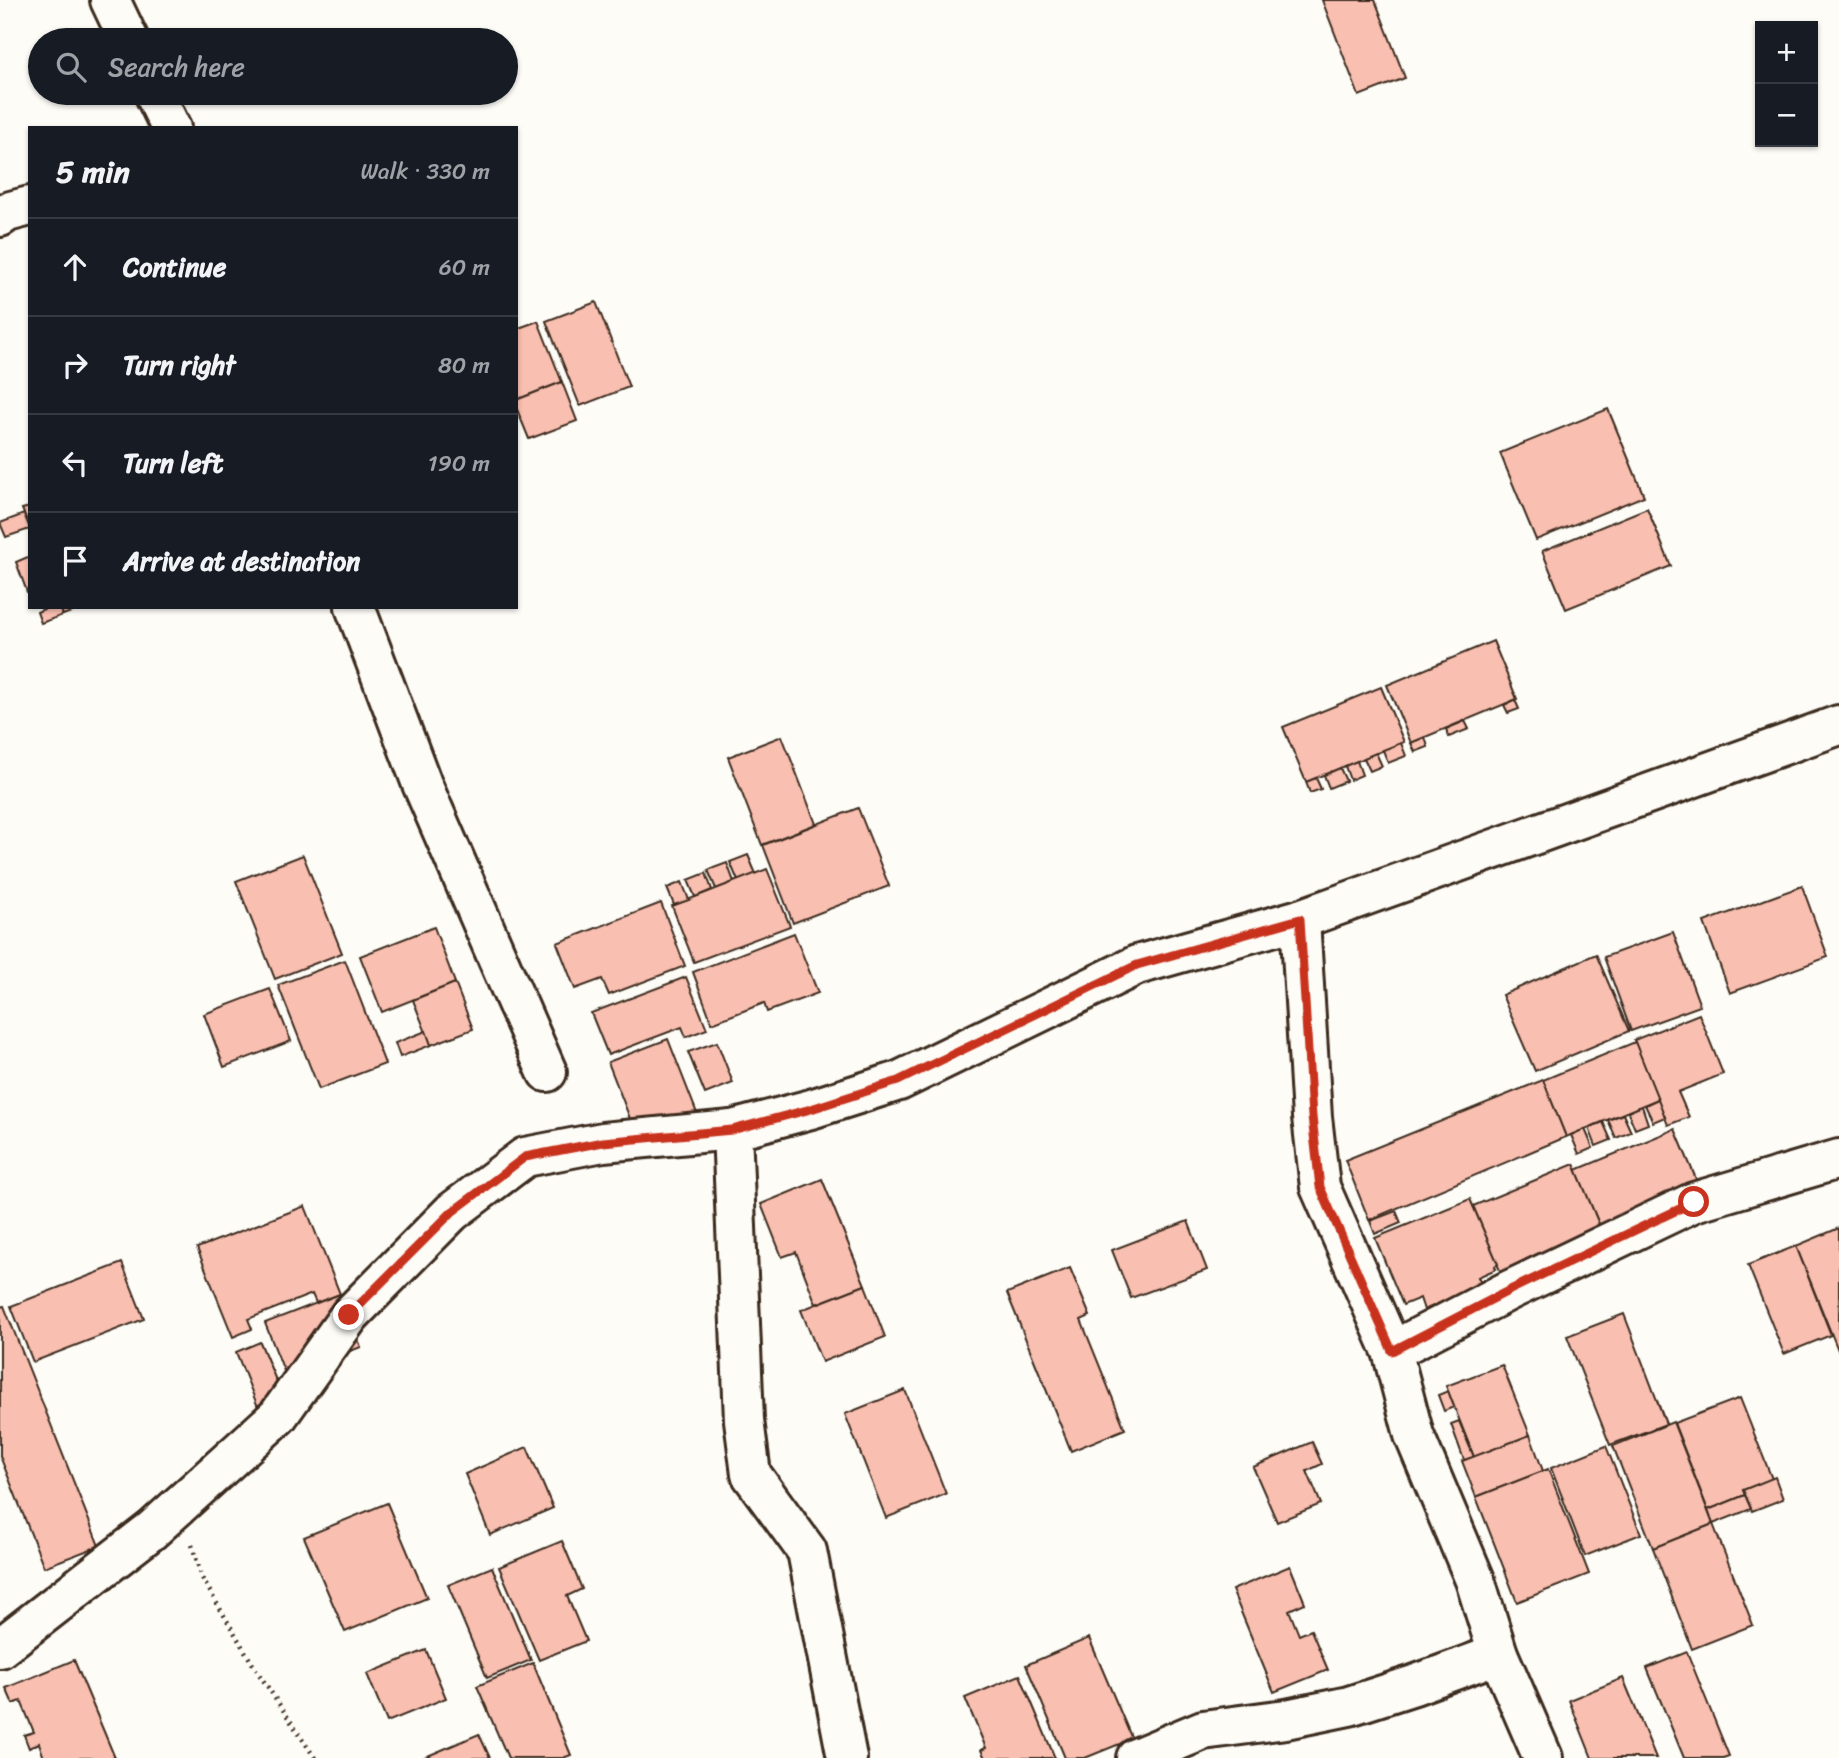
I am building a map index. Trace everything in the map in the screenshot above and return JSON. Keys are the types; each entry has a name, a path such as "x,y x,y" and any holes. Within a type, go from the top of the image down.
{"street":[{"path":"110,0 123,28"},
{"path":"160,105 170,126"},
{"path":"0,218 7,212 28,207"},
{"path":"356,609 422,784 547,1072"},
{"path":"0,1648 152,1530 278,1416 349,1315 452,1212 525,1157 603,1142 732,1130 811,1109 898,1081 1137,965 1300,919 1839,725"},
{"path":"1300,919 1312,1117 1320,1187 1392,1351 1413,1435 1475,1580 1498,1654 1543,1758"},
{"path":"732,1130 744,1420 751,1474 807,1551 847,1758"},
{"path":"1392,1351 1510,1290 1694,1202 1839,1159"},
{"path":"1136,1758 1203,1730 1286,1719 1349,1706 1498,1654"}],"path":[{"path":"180,1505 202,1578 255,1668 315,1758"}],"building":[{"path":"1322,0 1375,0 1405,78 1359,96"},
{"path":"596,302 629,387 580,406 546,321"},
{"path":"538,321 562,382 518,399 518,328"},
{"path":"562,382 577,421 529,439 518,412 518,399"},
{"path":"1608,409 1644,496 1536,540 1500,453"},
{"path":"28,508 28,523 22,509"},
{"path":"1647,508 1671,566 1566,609 1542,551"},
{"path":"24,514 28,530 6,537 0,523"},
{"path":"28,557 28,592 27,592 16,562"},
{"path":"44,609 61,609 63,615 41,623 37,612"},
{"path":"61,609 80,609 63,615"},
{"path":"1493,641 1517,699 1411,743 1387,685"},
{"path":"1381,687 1404,742 1306,782 1283,727"},
{"path":"1515,700 1519,709 1508,713 1504,705"},
{"path":"1465,721 1469,729 1449,737 1446,729"},
{"path":"782,736 816,824 762,845 728,757"},
{"path":"1425,737 1428,747 1415,752 1411,743"},
{"path":"1401,743 1406,756 1388,763 1383,750"},
{"path":"1376,753 1382,766 1370,771 1364,758"},
{"path":"1357,761 1362,775 1350,780 1345,766"},
{"path":"1340,768 1346,781 1329,788 1324,775"},
{"path":"1316,778 1321,789 1310,793 1306,782"},
{"path":"858,808 889,886 793,923 763,845"},
{"path":"303,855 342,953 275,979 236,881"},
{"path":"748,855 756,874 738,881 730,862"},
{"path":"727,863 734,882 716,889 708,870"},
{"path":"767,869 790,926 694,962 672,906"},
{"path":"706,873 712,890 695,897 688,880"},
{"path":"682,882 689,900 674,905 667,888"},
{"path":"1802,886 1828,957 1730,993 1704,922"},
{"path":"661,903 685,966 609,995 602,979 575,989 557,943"},
{"path":"434,927 455,983 382,1012 360,956"},
{"path":"1673,932 1700,1006 1631,1031 1604,957"},
{"path":"794,933 818,993 767,1012 764,1003 712,1023 693,972"},
{"path":"1596,954 1629,1031 1535,1071 1502,995"},
{"path":"345,960 385,1064 319,1089 278,985"},
{"path":"686,977 707,1029 686,1037 682,1027 608,1055 591,1013"},
{"path":"455,983 473,1029 431,1045 413,1000"},
{"path":"270,989 291,1041 224,1067 204,1014"},
{"path":"1699,1014 1723,1074 1678,1092 1689,1117 1668,1125 1634,1040"},
{"path":"426,1031 431,1045 400,1057 395,1043"},
{"path":"668,1039 705,1134 645,1157 608,1062"},
{"path":"717,1042 733,1083 705,1094 688,1052"},
{"path":"1635,1042 1658,1099 1566,1137 1543,1080"},
{"path":"1543,1080 1566,1137 1369,1220 1345,1160"},
{"path":"1658,1099 1665,1117 1653,1122 1645,1105"},
{"path":"1642,1106 1648,1124 1635,1129 1628,1112"},
{"path":"1623,1114 1631,1132 1616,1138 1608,1120"},
{"path":"1603,1122 1611,1140 1596,1146 1589,1128"},
{"path":"1585,1129 1593,1148 1579,1154 1571,1135"},
{"path":"1675,1129 1699,1186 1600,1227 1576,1170"},
{"path":"1574,1164 1604,1236 1503,1278 1473,1206"},
{"path":"822,1179 865,1285 816,1304 796,1252 782,1257 761,1204"},
{"path":"1470,1199 1498,1264 1496,1269 1478,1277 1482,1285 1424,1310 1420,1298 1403,1305 1375,1238"},
{"path":"305,1206 340,1294 316,1303 312,1294 248,1319 252,1329 233,1337 197,1248"},
{"path":"1396,1211 1401,1223 1375,1234 1370,1221"},
{"path":"1188,1221 1207,1270 1131,1298 1112,1250"},
{"path":"1839,1228 1839,1349 1838,1350 1796,1246"},
{"path":"1796,1246 1831,1335 1784,1354 1748,1265"},
{"path":"122,1263 144,1319 33,1362 11,1306"},
{"path":"1070,1268 1090,1316 1081,1320 1125,1429 1071,1451 1007,1293"},
{"path":"865,1285 885,1337 822,1362 801,1310"},
{"path":"340,1294 361,1347 286,1376 265,1323"},
{"path":"4,1306 99,1546 44,1567 0,1456 0,1307"},
{"path":"1624,1314 1666,1424 1610,1445 1567,1336"},
{"path":"260,1342 285,1402 260,1412 236,1352"},
{"path":"1502,1365 1530,1435 1474,1457 1446,1386"},
{"path":"905,1390 946,1494 886,1518 845,1414"},
{"path":"1448,1391 1454,1407 1444,1411 1438,1395"},
{"path":"1740,1398 1772,1479 1743,1490 1745,1495 1708,1510 1674,1423"},
{"path":"1459,1421 1474,1457 1464,1460 1451,1424"},
{"path":"1673,1422 1713,1524 1653,1548 1613,1446"},
{"path":"1530,1435 1543,1471 1476,1497 1462,1461"},
{"path":"1312,1442 1322,1464 1307,1471 1321,1504 1277,1522 1253,1467"},
{"path":"1606,1446 1641,1534 1585,1556 1551,1468"},
{"path":"527,1447 553,1508 490,1535 465,1474"},
{"path":"1548,1469 1589,1574 1517,1602 1476,1497"},
{"path":"1775,1477 1783,1499 1752,1511 1743,1490"},
{"path":"1745,1495 1751,1509 1713,1524 1708,1510"},
{"path":"387,1503 427,1598 345,1632 304,1537"},
{"path":"1713,1524 1753,1625 1692,1649 1653,1548"},
{"path":"562,1541 582,1589 567,1596 586,1641 539,1660 499,1567"},
{"path":"1290,1566 1305,1603 1289,1610 1299,1635 1311,1630 1328,1670 1274,1692 1232,1590"},
{"path":"492,1567 531,1660 487,1678 448,1585"},
{"path":"1089,1638 1132,1739 1085,1758 1065,1758 1026,1665"},
{"path":"426,1650 446,1698 387,1722 367,1674"},
{"path":"1687,1652 1729,1756 1684,1758 1647,1668"},
{"path":"74,1660 115,1758 44,1758 39,1743 29,1748 24,1735 34,1732 21,1701 13,1704 6,1688"},
{"path":"533,1663 571,1755 563,1758 508,1758 477,1686"},
{"path":"1020,1675 1055,1758 985,1758 981,1750 986,1748 965,1698"},
{"path":"1623,1678 1656,1758 1592,1758 1569,1700"},
{"path":"479,1734 490,1758 423,1758"}],"route":[{"path":"349,1315 452,1212 525,1157 603,1142 732,1130 811,1109 898,1081 1137,965 1300,919 1312,1117 1320,1187 1392,1351 1510,1290 1694,1202"}]}
